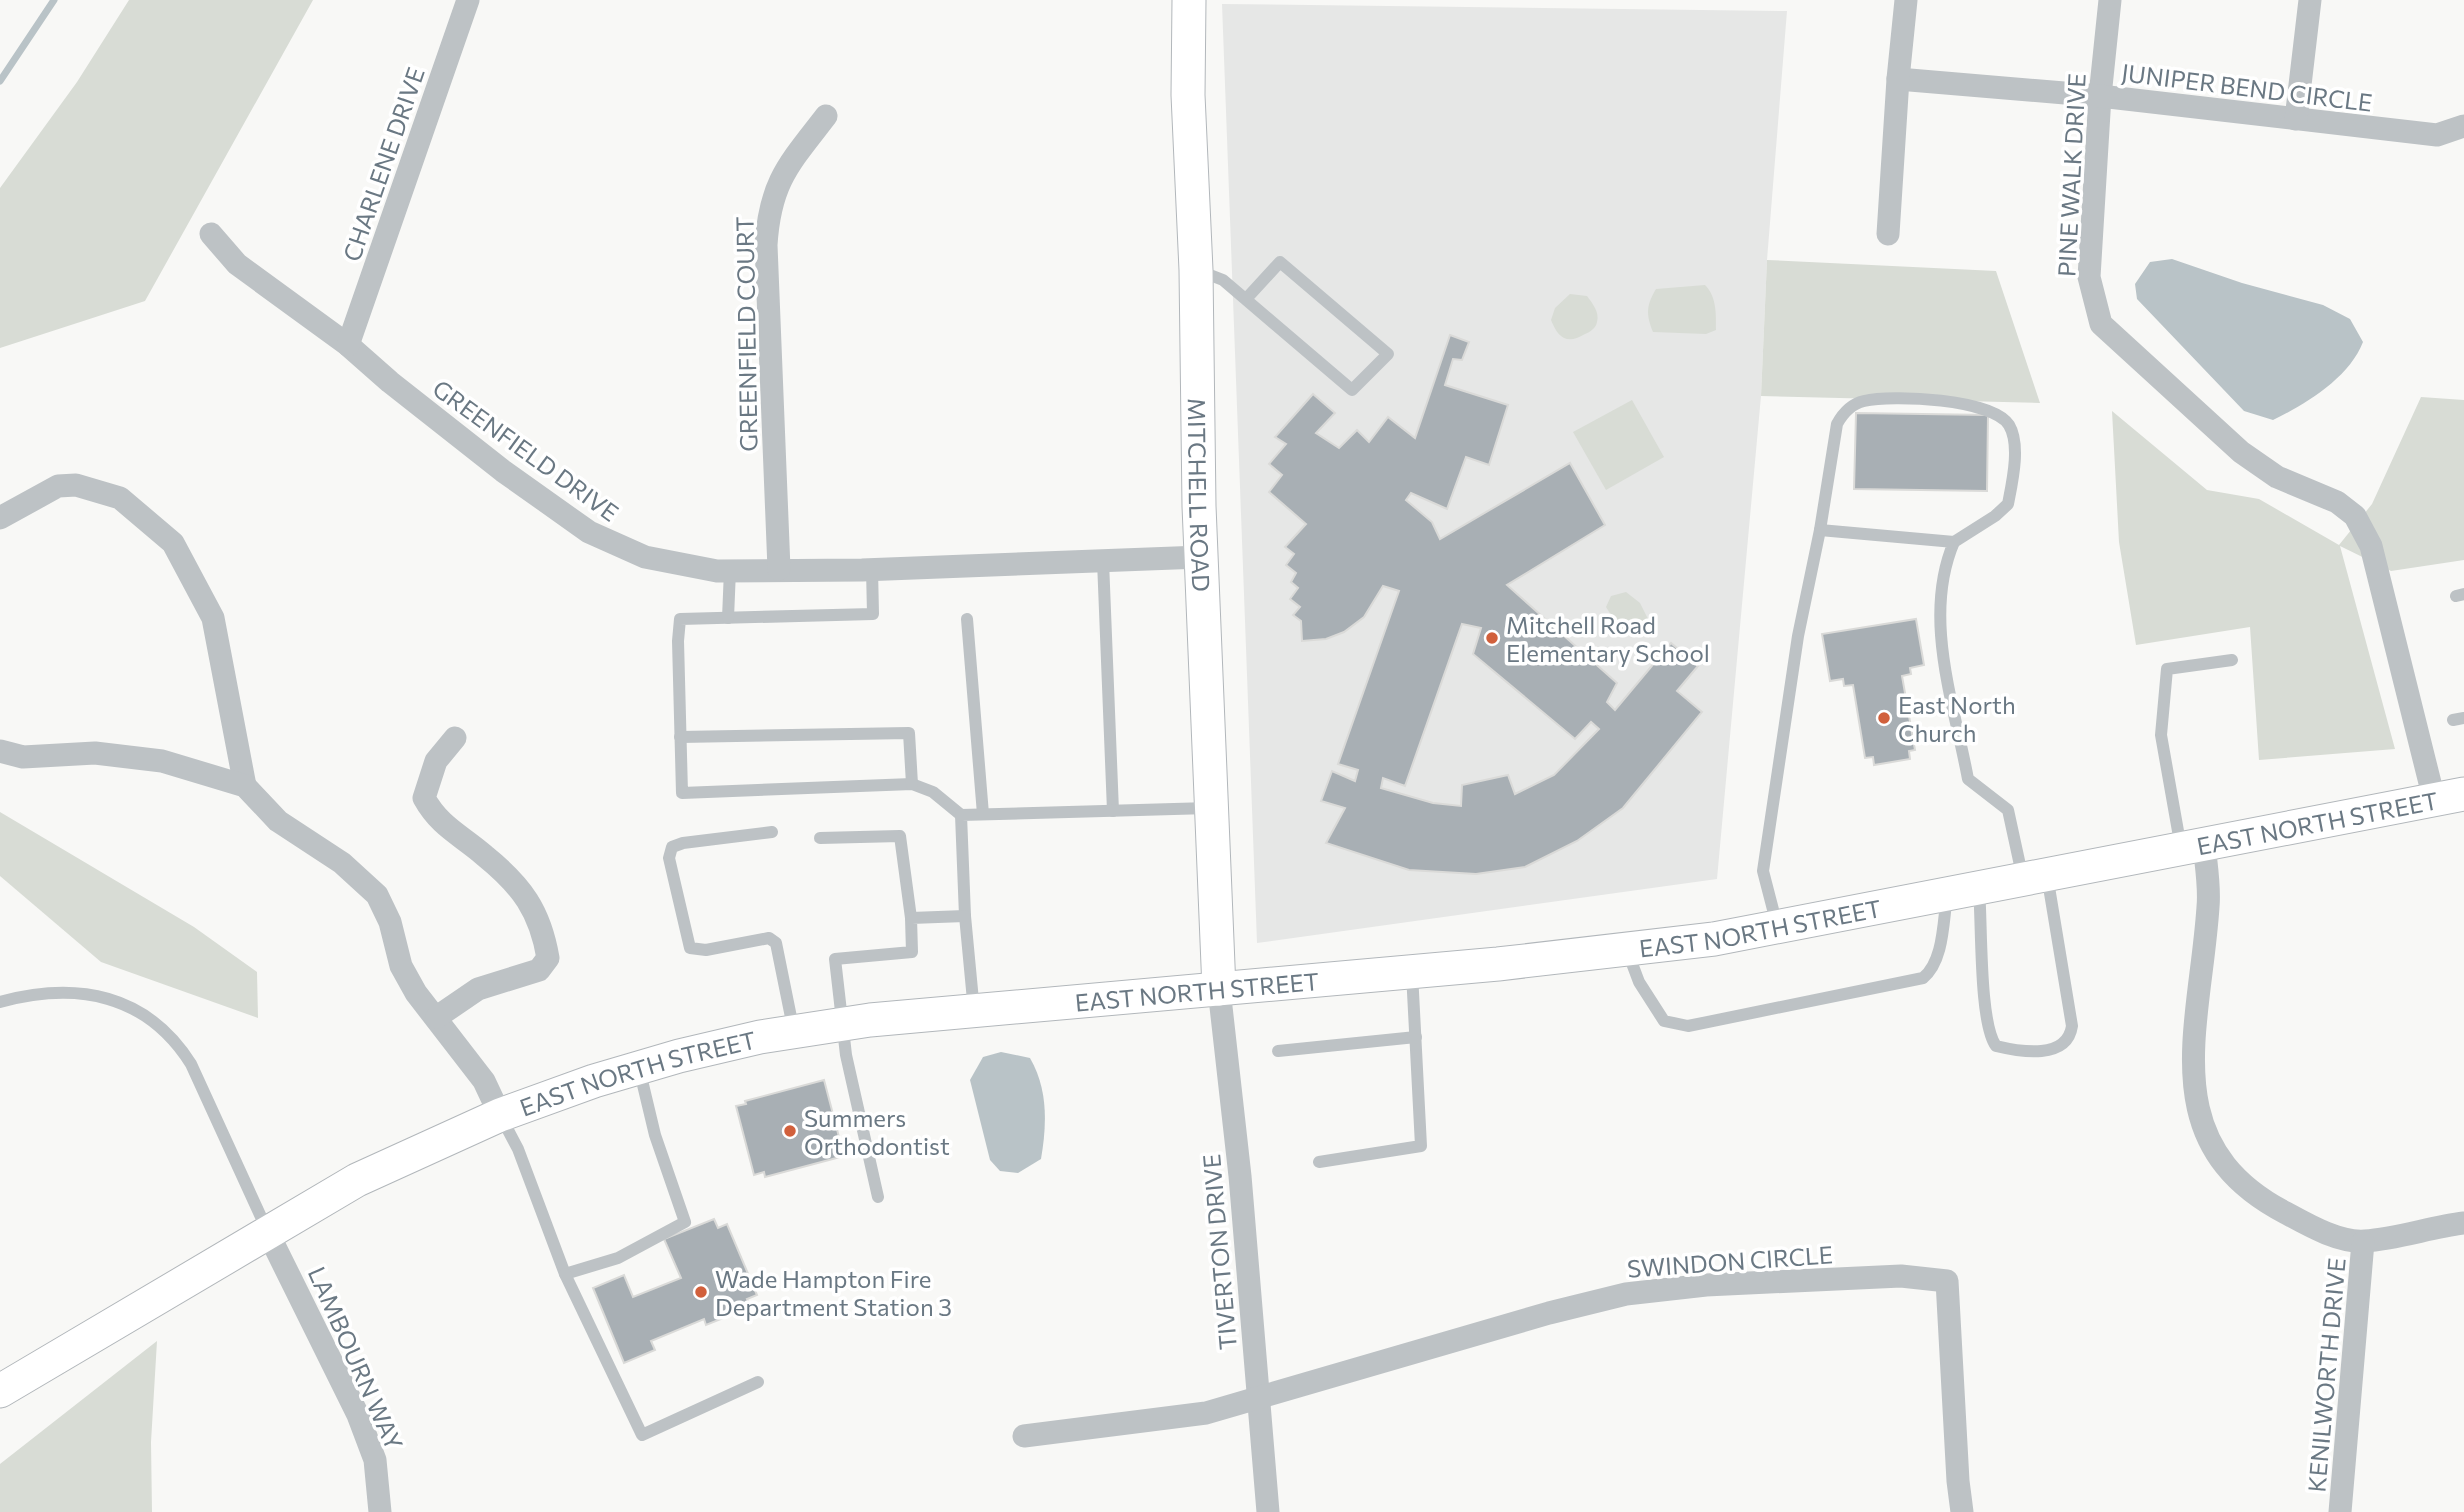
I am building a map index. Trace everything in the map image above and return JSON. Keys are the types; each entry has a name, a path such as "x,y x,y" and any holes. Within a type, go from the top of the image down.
{"main road":[{"name":"MITCHELL ROAD","path":"1189,0 1188,95 1196,270 1201,557 1209,808 1219,989"},
{"name":"EAST NORTH STREET","path":"0,1391 267,1230 357,1180 500,1115 639,1068 760,1037 841,1025 974,1011 1627,950 1777,927 2449,797"}],"street":[{"name":"CHARLENE DRIVE","path":"348,345 468,0"},
{"path":"1888,234 1906,0"},
{"name":"PINE WALK DRIVE","path":"2110,0 2100,96 2089,277 2101,324 2242,452 2277,477 2337,502 2355,516 2371,546 2449,797"},
{"path":"2296,119 2310,0"},
{"name":"JUNIPER BEND CIRCLE","path":"1898,79 2100,96 2437,135 2464,126"},
{"name":"GREENFIELD COURT","path":"779,569 766,245 768,210 783,173 826,116"},
{"name":"GREENFIELD DRIVE","path":"211,234 237,264 348,345 390,382 503,471 589,532 645,557 683,567 730,570 872,569 1201,557"},
{"path":"0,518 58,486 76,485 120,498 173,543 214,618 246,786"},
{"path":"437,1017 478,989 539,970 548,958 540,922 528,897 486,856 435,819 424,798 436,761 455,738"},
{"path":"0,751 23,757 95,753 162,761 246,786 278,821 342,863 377,895 390,922 401,966 416,993 484,1081 500,1115"},
{"path":"2193,846 2208,905 2194,1038 2194,1075 2201,1122 2207,1139 2229,1172 2265,1202 2309,1225 2363,1242 2464,1223"},
{"name":"TIVERTON DRIVE","path":"1219,989 1240,1176 1268,1512"},
{"name":"LAMBOURN WAY","path":"267,1230 358,1415 375,1460 380,1512"},
{"name":"KENILWORTH DRIVE","path":"2340,1512 2363,1242"},
{"name":"SWINDON CIRCLE","path":"1258,1400 1549,1313 1626,1294 1706,1285 1901,1276 1947,1280 1962,1512"},
{"path":"1024,1436 1206,1413 1258,1400"}],"lane":[{"path":"1196,270 1223,280 1352,390 1388,354 1280,262 1246,299"},
{"path":"1777,927 1763,871 1798,636 1820,530 1837,424 1843,413 1865,400 1929,400 1981,406 1997,413 2009,425 2014,441 2008,504 1995,516 1954,542 1943,569 1938,621 1968,779 2008,810 2035,877 2072,1026 2070,1038 2060,1048 2020,1051 1996,1046 1990,1039 1984,989 1979,889"},
{"path":"1820,530 1954,542"},
{"path":"1103,561 1113,811"},
{"path":"872,569 873,614 680,619 678,641 682,793 912,784 933,792 961,815 1209,808"},
{"path":"728,618 730,570"},
{"path":"967,619 983,814"},
{"path":"2193,846 2161,735 2167,669 2232,660"},
{"path":"680,737 909,733 912,784"},
{"path":"961,815 965,916 974,1011"},
{"path":"772,832 683,843 672,847 669,858 690,948 706,950 769,939 776,943 794,1032"},
{"path":"820,838 900,836 911,918 912,952 835,960 841,1025 878,1197"},
{"path":"1627,950 1652,1006 1664,1021 1688,1026 1923,978 1930,972 1938,951 1947,895"},
{"path":"911,918 965,916"},
{"path":"1319,1162 1421,1146 1412,971"},
{"path":"0,1002 27,994 86,993 121,1002 176,1040 191,1064 267,1230"},
{"path":"1278,1051 1416,1037"},
{"path":"565,1274 618,1258 685,1222 655,1135 639,1068"},
{"path":"500,1115 518,1149 565,1274 642,1435 758,1382"}],"shaded area":[{"path":"129,0 313,0 145,301 0,348 0,188 77,82"},
{"name":"Mitchell Road Elementary School","path":"1222,4 1787,11 1767,260 1761,396 1717,879 1257,943"},
{"path":"2172,259 2242,283 2323,305 2350,319 2363,342 2348,367 2337,378 2299,406 2273,420 2244,411 2137,299 2135,284 2150,262"},
{"path":"1767,260 1996,271 2040,403 1761,396"},
{"path":"1705,285 1714,301 1716,330 1706,334 1653,332 1648,310 1656,289"},
{"path":"1570,294 1587,296 1598,318 1591,331 1573,339 1560,335 1551,320 1555,308"},
{"path":"2421,397 2464,400 2464,560 2391,571 2340,546 2395,749 2259,760 2250,627 2136,645 2119,542 2112,411 2207,490 2259,499 2339,545 2372,504"},
{"path":"1632,400 1664,457 1606,490 1573,432"},
{"path":"1626,592 1640,603 1650,623 1640,635 1624,636 1606,607 1611,596"},
{"path":"0,812 194,927 257,972 258,1018 101,962 0,876"},
{"path":"1001,1052 1030,1058 1043,1094 1045,1120 1041,1159 1018,1173 1000,1171 990,1160 970,1080 983,1057"},
{"path":"157,1341 151,1442 152,1512 0,1512 0,1464"}],"building":[{"path":"1450,335 1469,342 1462,360 1453,359 1445,385 1508,405 1489,465 1466,457 1447,509 1411,493 1406,500 1432,522 1440,539 1570,463 1605,525 1507,585 1617,683 1607,702 1615,710 1671,643 1698,666 1677,691 1702,712 1623,808 1577,841 1525,867 1476,874 1409,870 1326,843 1345,808 1321,801 1332,771 1355,781 1358,770 1338,764 1399,591 1383,586 1364,617 1344,632 1326,639 1302,641 1301,621 1293,615 1300,607 1290,599 1298,588 1291,582 1296,573 1286,565 1294,554 1285,547 1306,524 1269,492 1282,475 1269,464 1286,444 1275,437 1313,394 1335,413 1316,433 1339,448 1357,430 1369,442 1388,417 1415,438","holes":["1462,624 1481,628 1473,654 1575,739 1591,722 1599,729 1554,775 1515,794 1508,775 1462,785 1461,806 1433,803 1381,788 1383,778 1405,786"]},
{"path":"1856,413 1988,415 1987,491 1854,489"},
{"name":"East North Church","path":"1916,619 1924,665 1910,668 1911,674 1902,676 1915,750 1909,751 1910,759 1874,765 1873,757 1865,758 1853,685 1844,686 1843,679 1830,681 1822,634"},
{"name":"Summers Orthodontist","path":"824,1080 844,1156 765,1177 764,1172 754,1175 736,1106 746,1104 745,1101"},
{"name":"Wade Hampton Fire Department Station 3","path":"714,1219 718,1228 727,1224 757,1295 747,1299 751,1307 706,1325 704,1319 651,1341 655,1350 624,1363 593,1288 624,1275 633,1297 681,1278 664,1239"}],"waterway":[{"path":"0,81 54,0"}],"place":[{"name":"Mitchell Road Elementary School","path":"1492,638"},
{"name":"East North Church","path":"1884,718"},
{"name":"Summers Orthodontist","path":"790,1131"},
{"name":"Wade Hampton Fire Department Station 3","path":"701,1292"}]}
